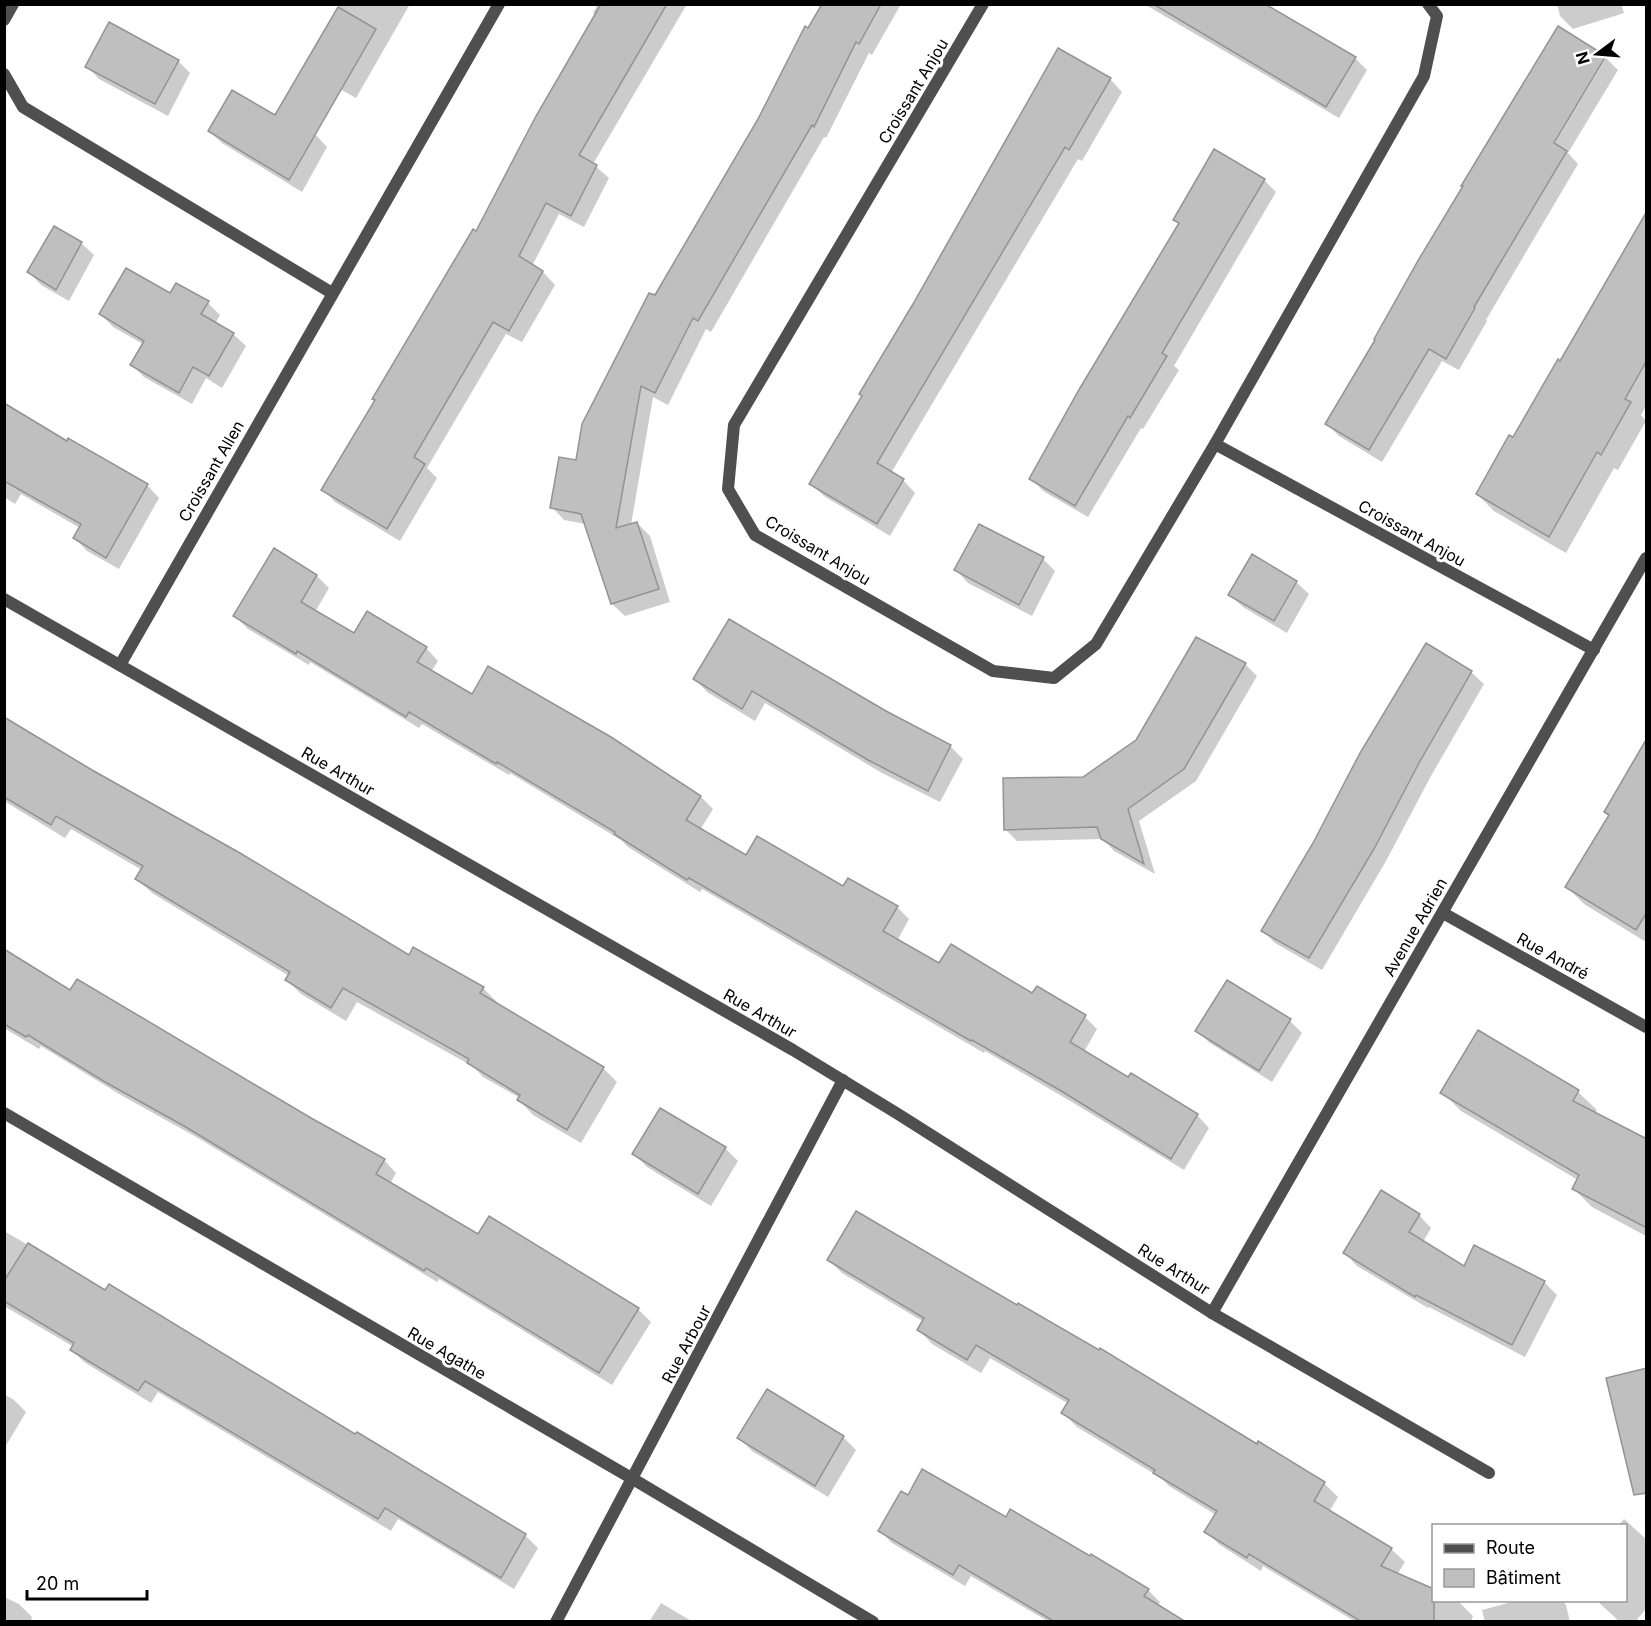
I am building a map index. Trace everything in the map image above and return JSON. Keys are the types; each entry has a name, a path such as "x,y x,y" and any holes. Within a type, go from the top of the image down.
{"street":[{"path":"4,20 13,4"},
{"name":"Croissant Allen","path":"120,665 499,4"},
{"name":"Croissant Anjou","path":"983,4 734,425 728,489 755,535 993,671 1054,678 1096,644 1215,444 1424,76 1437,16 1428,4"},
{"path":"4,74 23,107 332,293"},
{"name":"Croissant Anjou","path":"1215,444 1594,650"},
{"name":"Avenue Adrien","path":"1212,1313 1647,558"},
{"name":"Rue Arthur","path":"4,599 843,1080 1212,1313 1489,1473"},
{"name":"Rue André","path":"1443,913 1647,1027"},
{"name":"Rue Arbour","path":"556,1622 843,1080"},
{"name":"Rue Agathe","path":"4,1113 633,1479 873,1622"}],"building":[{"path":"601,4 667,4 579,155 597,165 571,216 546,203 519,256 543,271 509,331 493,322 414,457 425,464 387,529 321,490 473,229 476,231 536,116"},
{"path":"822,4 881,4 859,44 856,42 814,127 812,125 698,321 693,318 655,393 641,386 616,528 637,522 659,589 611,604 581,514 550,508 559,457 576,460 582,424 649,293 655,295 758,119 805,26 808,28"},
{"path":"1153,4 1265,4 1356,57 1326,107"},
{"path":"338,7 376,29 289,180 208,131 232,90 275,115"},
{"path":"109,22 179,60 155,104 85,67"},
{"path":"1558,26 1606,56 1554,143 1567,151 1474,307 1446,359 1429,349 1369,450 1325,424 1463,186 1461,186"},
{"path":"1058,48 1111,78 1069,150 1065,147 877,463 904,479 877,524 809,484 862,396 859,394 913,304"},
{"path":"1214,149 1265,179 1162,353 1167,356 1130,418 1128,416 1075,506 1029,479 1080,388 1179,223 1173,220"},
{"path":"1647,211 1647,360 1625,399 1631,402 1601,455 1597,452 1549,537 1476,494 1509,435 1513,437 1558,359 1560,361"},
{"path":"54,226 82,242 56,290 27,272"},
{"path":"126,268 170,293 176,283 209,301 201,314 234,333 209,376 193,367 179,393 130,365 144,341 99,314"},
{"path":"4,403 67,441 68,438 148,484 106,558 73,538 81,524 4,481"},
{"path":"979,524 1044,557 1019,605 954,570"},
{"path":"274,548 317,575 301,602 354,633 367,611 427,647 417,662 472,694 488,666 611,737 701,796 686,820 746,855 757,836 843,886 848,878 898,906 883,931 939,963 951,944 1032,993 1037,986 1086,1015 1070,1042 1128,1077 1131,1073 1198,1114 1171,1159 1063,1092 689,878 687,880 614,834 615,832 497,762 496,764 409,712 406,717 297,651 296,654 233,616"},
{"path":"1252,554 1297,581 1274,621 1228,595"},
{"path":"729,619 886,711 951,745 928,791 868,760 752,691 742,709 693,679"},
{"path":"1196,637 1246,663 1184,769 1128,809 1144,864 1101,839 1097,827 1004,830 1003,778 1083,777 1136,740"},
{"path":"1426,643 1472,671 1419,763 1374,849 1309,958 1261,931 1313,843 1360,753"},
{"path":"4,717 92,770 240,853 409,955 413,947 484,987 480,993 604,1067 567,1130 517,1100 520,1095 467,1063 469,1059 343,988 331,1008 285,980 290,972 135,879 143,866 56,816 51,825 4,797"},
{"path":"1647,738 1647,912 1636,930 1565,887 1609,815 1604,812"},
{"path":"4,949 70,990 77,979 311,1118 385,1159 376,1174 478,1234 489,1216 639,1308 599,1373 426,1268 424,1271 184,1126 28,1035 26,1037 4,1024"},
{"path":"1227,980 1291,1019 1259,1071 1195,1031"},
{"path":"1478,1030 1579,1090 1573,1101 1647,1139 1647,1228 1572,1189 1579,1175 1440,1093"},
{"path":"660,1108 726,1147 698,1194 632,1154"},
{"path":"1381,1190 1420,1214 1409,1232 1464,1266 1474,1245 1545,1281 1512,1345 1416,1295 1415,1297 1343,1253"},
{"path":"856,1211 1017,1305 1018,1303 1099,1350 1100,1348 1257,1444 1258,1441 1325,1482 1314,1501 1392,1548 1381,1566 1432,1588 1434,1622 1362,1622 1249,1554 1247,1558 1204,1532 1217,1511 1153,1473 1155,1470 1061,1413 1069,1400 976,1345 967,1360 917,1330 924,1318 827,1260"},
{"path":"28,1243 105,1290 109,1284 355,1434 357,1432 526,1534 501,1578 385,1508 378,1519 145,1381 138,1391 70,1350 74,1343 4,1301 4,1281"},
{"path":"1647,1368 1647,1493 1634,1495 1606,1378"},
{"path":"767,1389 844,1436 815,1486 737,1438"},
{"path":"922,1469 1006,1517 1010,1509 1090,1556 1091,1554 1149,1589 1144,1596 1186,1622 1055,1622 959,1565 953,1575 878,1531 901,1491 908,1495"}]}
